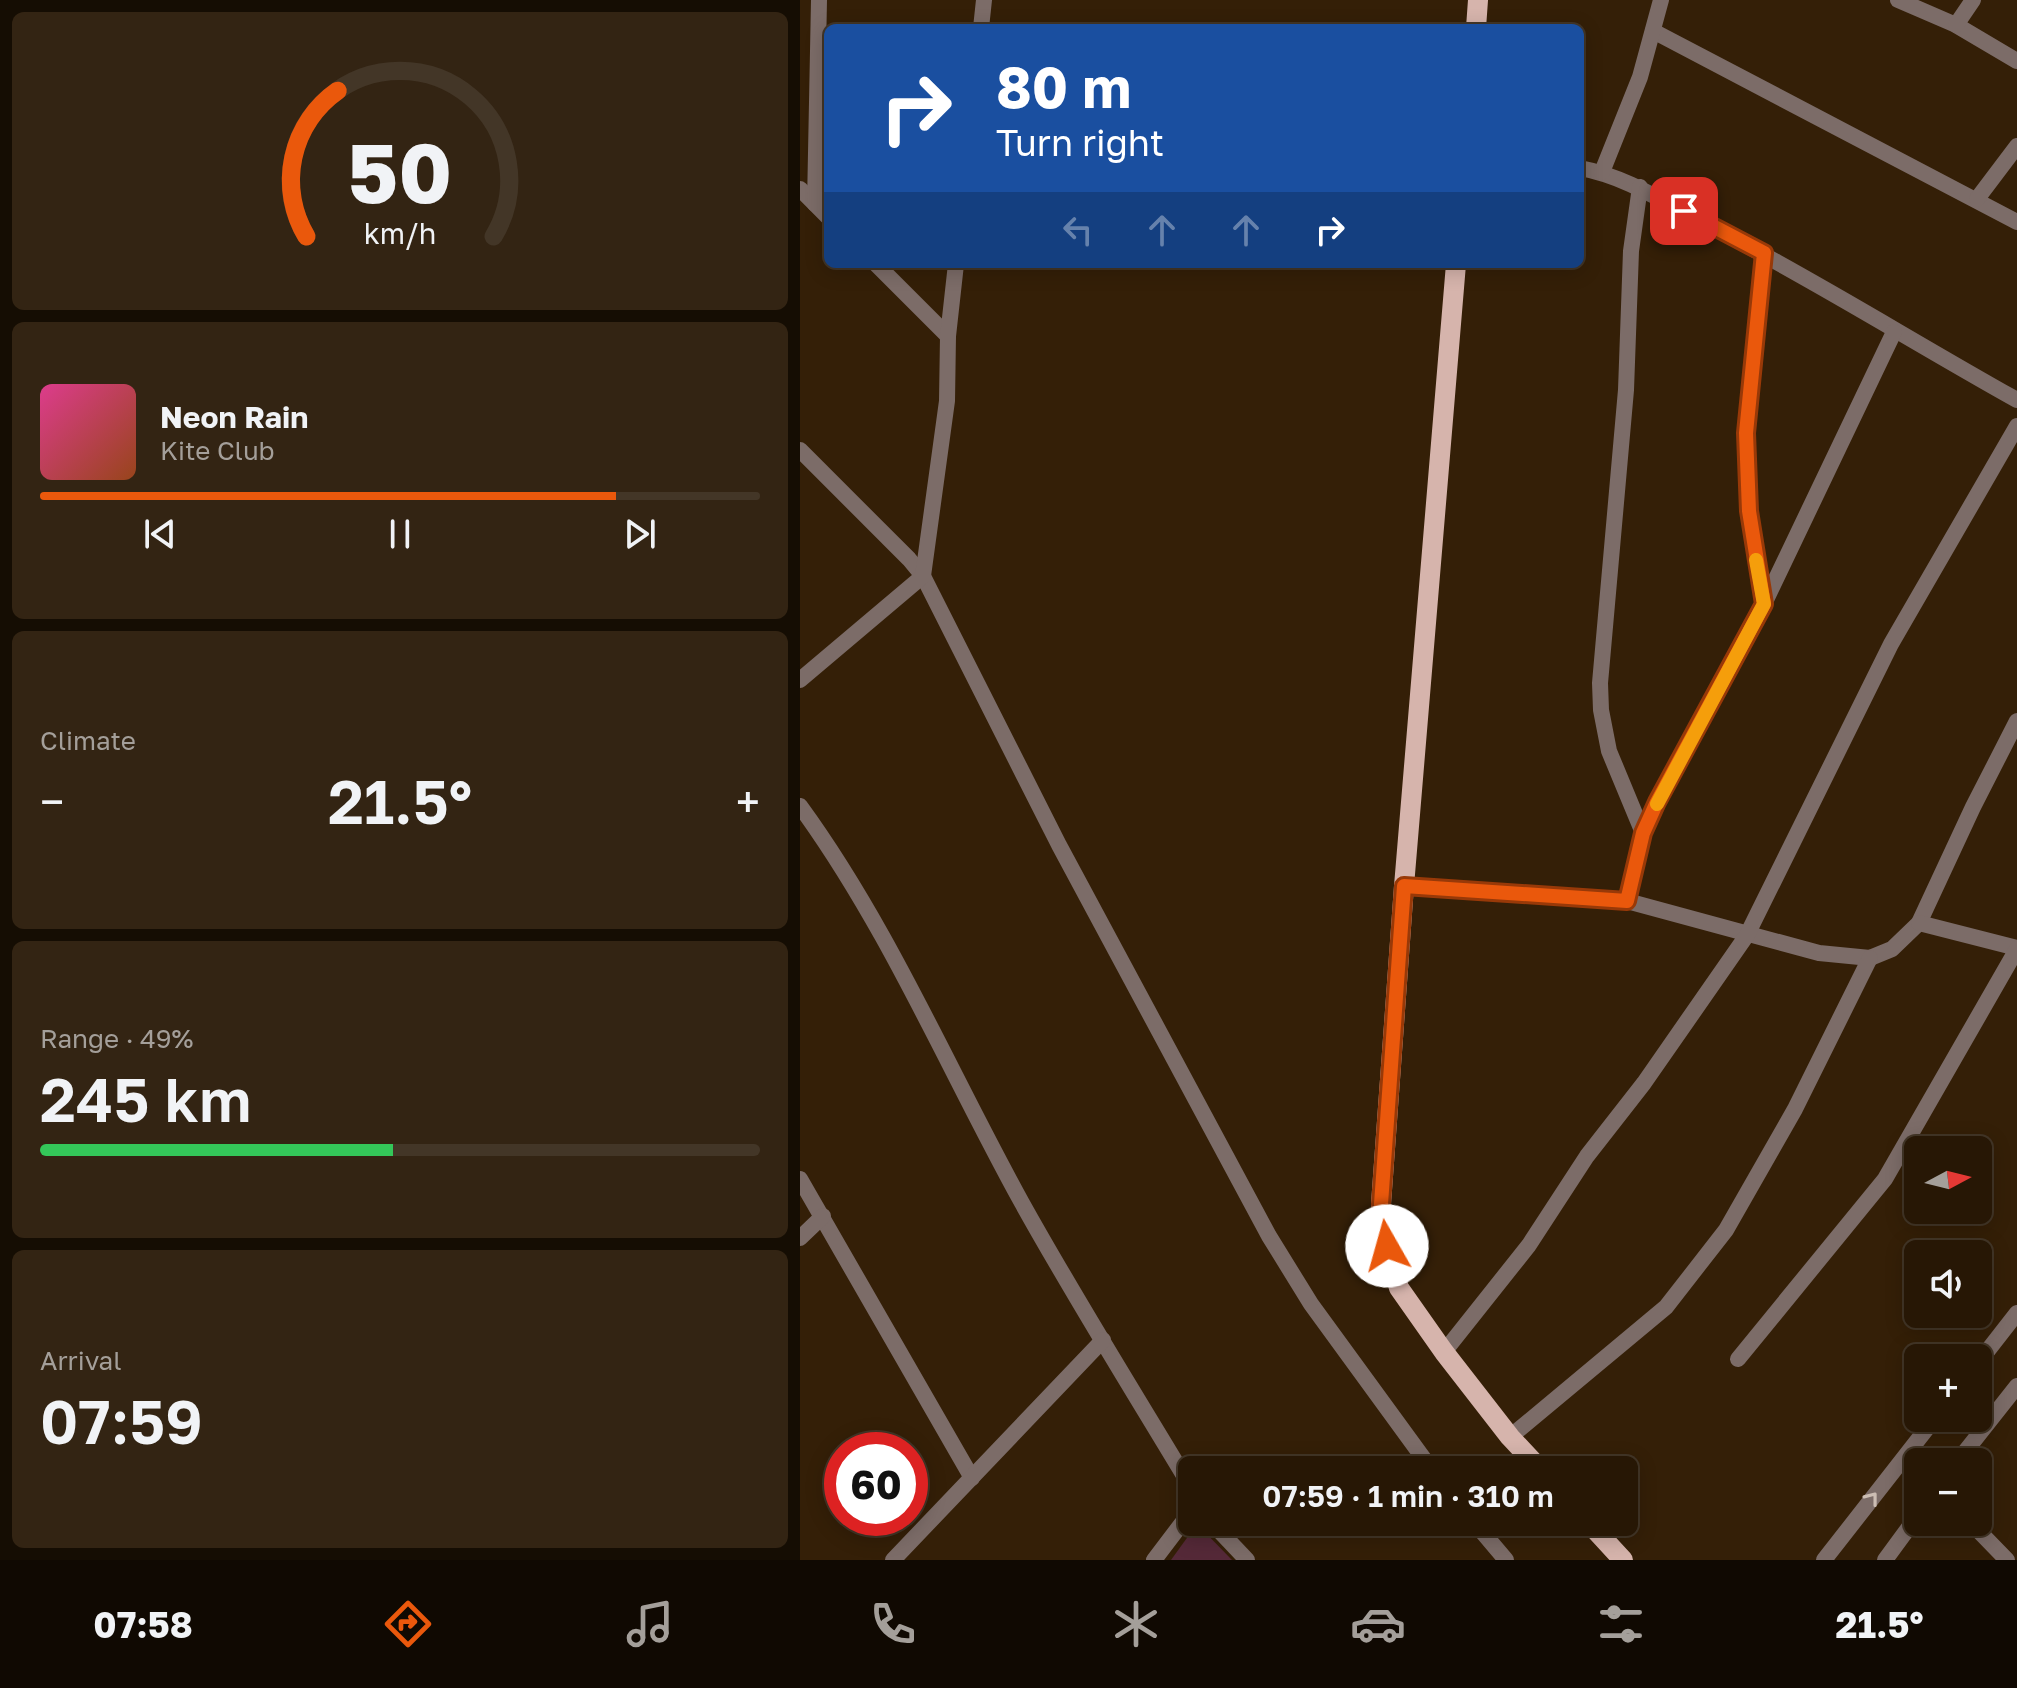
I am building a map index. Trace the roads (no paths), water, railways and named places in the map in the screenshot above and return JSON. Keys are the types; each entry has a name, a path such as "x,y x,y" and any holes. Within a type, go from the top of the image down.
{"main road":[{"path":"1476,24 1478,0"},
{"path":"1456,268 1381,1204 1387,1246 1399,1288 1444,1352 1528,1456"},
{"path":"1601,1536 1623,1560"}],"street":[{"path":"815,204 819,0"},
{"path":"981,24 984,0"},
{"path":"1602,172 1640,77 1661,0"},
{"path":"1898,0 1956,25 2017,61"},
{"path":"1956,25 1973,0"},
{"path":"1653,31 2017,222"},
{"path":"1977,199 2017,146"},
{"path":"1584,169 1602,172 1640,187 1764,253 1894,332 2017,400"},
{"path":"1640,187 1631,251 1626,390 1600,683 1601,710 1609,751 1643,833"},
{"path":"800,189 824,213"},
{"path":"1764,253 1746,433 1749,511 1764,604"},
{"path":"880,268 948,336"},
{"path":"800,680 923,576 947,401 948,336 956,268"},
{"path":"1627,901 1643,833 1657,802 1764,604 1894,332"},
{"path":"1444,1352 1529,1245 1587,1156 1644,1083 1747,935 1891,644 2017,426"},
{"path":"800,450 923,576 1059,845 1269,1236 1311,1304 1422,1456"},
{"path":"1404,886 1627,901 1819,953 1870,958 1892,949 1919,923 2017,721"},
{"path":"800,806 828,845 882,938 1023,1204 1178,1466"},
{"path":"1738,1359 1885,1179 2017,949 1919,923"},
{"path":"1510,1437 1666,1307 1726,1230 1795,1109 1870,958"},
{"path":"800,1179 972,1478"},
{"path":"800,1238 823,1216"},
{"path":"1992,1345 2017,1313"},
{"path":"893,1560 1103,1340"},
{"path":"1968,1448 2017,1386"},
{"path":"1824,1560 1924,1432"},
{"path":"1154,1560 1178,1528"},
{"path":"1885,1560 1904,1534"},
{"path":"1224,1536 1247,1560"},
{"path":"1486,1536 1506,1560"},
{"path":"1984,1536 2007,1560"}]}
